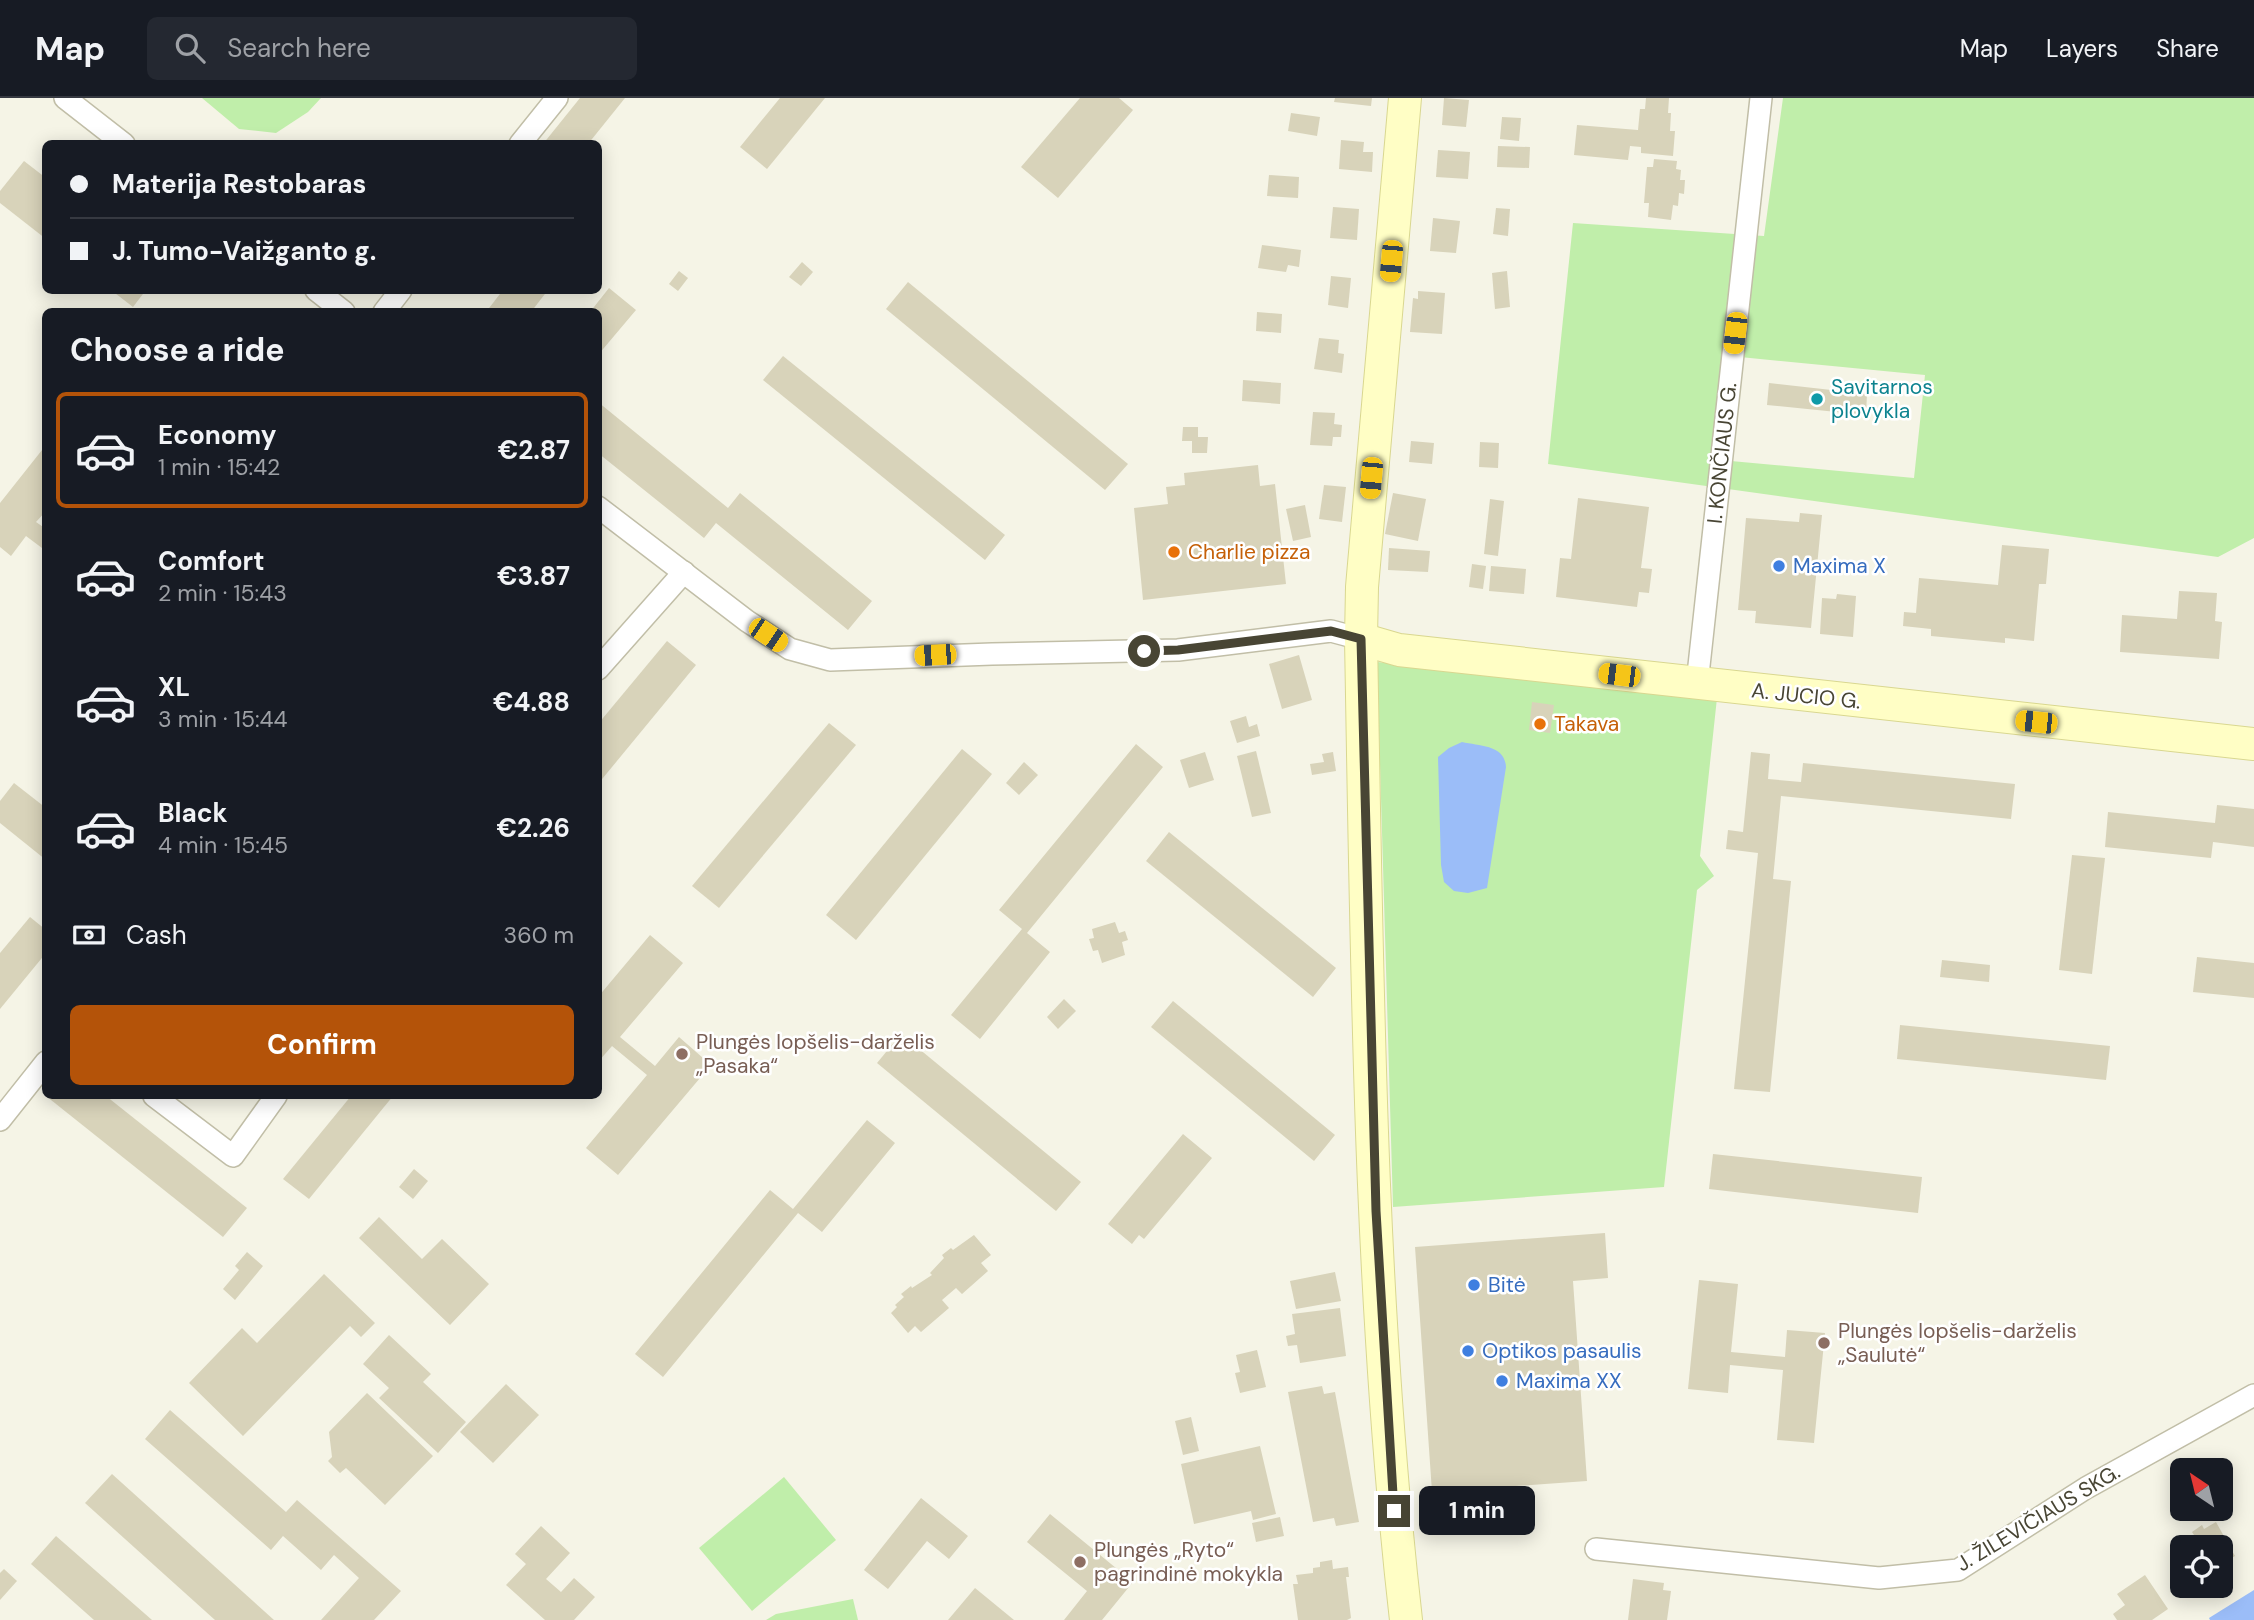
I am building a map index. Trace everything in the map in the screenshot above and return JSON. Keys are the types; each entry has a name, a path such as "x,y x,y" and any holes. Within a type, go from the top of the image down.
{"main road":[{"path":"1405,98 1362,587 1361,639 1376,1230 1394,1511 1406,1620"},
{"name":"A. JUCIO G.","path":"1361,639 1399,650 2254,744"}],"street":[{"path":"65,98 119,140"},
{"path":"523,140 557,98"},
{"name":"I. KONČIAUS G.","path":"1697,684 1761,98"},
{"path":"321,294 339,308"},
{"path":"387,308 398,294"},
{"path":"602,510 747,621 790,649 830,660 992,653 1178,650 1331,631 1361,639"},
{"path":"602,664 684,572"},
{"path":"0,1120 42,1067"},
{"path":"158,1099 233,1156 274,1099"},
{"name":"J. ŽILEVIČIAUS SKG.","path":"1596,1549 1879,1578 1958,1570 2086,1488 2254,1395"}],"green space":[{"path":"202,98 321,98 308,112 276,133 239,129"},
{"path":"1783,98 2254,98 2254,538 2218,557 1548,464 1573,223 1764,236","holes":["1740,357 1925,375 1914,478 1731,461"]},
{"path":"1377,662 1717,698 1700,856 1714,876 1697,890 1664,1187 1393,1207"},
{"path":"784,1477 836,1540 752,1611 699,1548"},
{"path":"853,1599 858,1620 766,1620 776,1614"}],"water":[{"path":"1462,742 1496,750 1505,760 1506,767 1487,888 1468,893 1454,891 1444,882 1441,865 1438,757"},
{"path":"2254,1590 2254,1620 2210,1620 2209,1618"}],"building":[{"path":"580,98 625,98 591,140 546,140"},
{"path":"780,98 825,98 767,169 740,147"},
{"path":"1080,98 1119,98 1133,110 1058,198 1021,167"},
{"path":"1335,98 1372,98 1371,106 1334,102"},
{"path":"1444,98 1469,100 1466,127 1442,125"},
{"path":"1646,98 1669,98 1670,131 1675,131 1673,156 1641,153 1641,147 1630,146 1628,160 1574,155 1577,125 1638,130 1640,109 1645,109"},
{"path":"1291,113 1320,117 1317,136 1288,131"},
{"path":"1502,117 1521,118 1519,141 1500,139"},
{"path":"1341,140 1364,142 1363,152 1373,152 1372,172 1339,169"},
{"path":"1498,146 1530,147 1529,168 1497,167"},
{"path":"1438,150 1470,152 1468,179 1436,177"},
{"path":"1654,159 1677,161 1676,169 1681,170 1680,180 1685,180 1684,194 1679,193 1678,206 1673,205 1671,220 1648,217 1649,203 1644,203 1647,167 1653,167"},
{"path":"24,161 42,175 42,236 0,203 0,191"},
{"path":"1269,175 1299,177 1298,198 1267,196"},
{"path":"1333,207 1359,209 1357,240 1330,238"},
{"path":"1496,208 1510,209 1508,236 1493,234"},
{"path":"1433,218 1460,221 1456,253 1430,251"},
{"path":"1262,245 1301,250 1299,267 1288,265 1286,272 1258,268"},
{"path":"802,262 813,272 801,286 789,277"},
{"path":"679,271 688,278 678,291 669,284"},
{"path":"1507,271 1510,307 1495,309 1492,273"},
{"path":"1331,276 1351,278 1348,308 1328,305"},
{"path":"908,282 1128,464 1105,490 886,309"},
{"path":"609,288 636,310 602,350 602,308 593,308"},
{"path":"1418,291 1445,293 1442,334 1410,332 1413,298 1418,299"},
{"path":"116,294 143,294 133,307"},
{"path":"500,294 545,294 534,308 489,308"},
{"path":"1257,312 1282,314 1281,333 1256,331"},
{"path":"1319,338 1339,340 1338,353 1344,354 1342,373 1314,369"},
{"path":"783,356 1005,535 985,560 763,380"},
{"path":"1243,380 1281,383 1280,404 1242,401"},
{"name":"Savitarnos plovykla","path":"1769,383 1867,394 1866,415 1767,405"},
{"path":"602,405 728,508 740,493 872,601 848,630 716,523 704,538 602,456"},
{"path":"1313,412 1335,413 1334,424 1342,425 1341,437 1333,437 1332,446 1310,445"},
{"path":"1183,427 1198,427 1198,437 1208,437 1207,453 1192,453 1192,441 1182,441"},
{"path":"1411,441 1434,443 1432,464 1409,462"},
{"path":"1480,442 1499,443 1498,468 1479,467"},
{"path":"42,450 42,515 36,522 42,526 42,548 26,536 11,556 0,547 0,503"},
{"path":"1258,465 1260,486 1275,484 1286,584 1143,600 1134,508 1168,504 1166,487 1185,485 1184,473"},
{"path":"1324,485 1346,487 1342,522 1319,519"},
{"path":"1393,493 1426,499 1418,541 1385,534"},
{"path":"1578,498 1649,507 1641,568 1652,569 1649,593 1639,592 1637,607 1556,597 1560,558 1571,559"},
{"path":"1490,499 1504,501 1498,556 1484,554"},
{"path":"1305,505 1311,537 1293,541 1286,509"},
{"name":"Maxima X","path":"1800,513 1822,515 1811,628 1755,623 1756,611 1738,610 1746,518 1799,522"},
{"path":"2002,545 2049,549 2046,584 2039,584 2034,641 2005,638 2005,643 1931,636 1931,629 1903,626 1904,612 1916,613 1919,578 1998,585"},
{"path":"1389,548 1430,551 1428,572 1388,570"},
{"path":"1472,564 1486,566 1483,589 1469,587"},
{"path":"1491,566 1526,569 1524,594 1489,591"},
{"path":"2179,591 2217,593 2215,621 2222,622 2219,659 2120,652 2122,615 2177,619"},
{"path":"1837,594 1856,596 1853,637 1820,634 1822,598 1836,599"},
{"path":"667,641 696,665 602,779 602,719"},
{"path":"1299,655 1312,700 1282,709 1269,664"},
{"path":"1532,702 1554,705 1550,733 1529,730"},
{"path":"1246,716 1249,727 1257,724 1260,736 1237,743 1230,721"},
{"path":"829,723 856,745 719,908 692,886"},
{"path":"1136,744 1163,767 1027,933 1050,952 980,1039 951,1015 1022,929 999,910"},
{"path":"962,749 992,774 856,940 826,915"},
{"path":"1256,751 1271,813 1252,817 1237,756"},
{"path":"1205,752 1214,780 1189,788 1180,760"},
{"path":"1333,752 1336,771 1312,775 1310,764 1324,762 1322,754"},
{"path":"1751,752 1770,754 1768,779 1801,782 1803,763 2015,784 2011,819 1781,796 1773,879 1791,881 1770,1092 1734,1089 1758,853 1726,849 1728,830 1743,832"},
{"path":"1024,762 1038,775 1019,795 1006,783"},
{"path":"14,783 42,805 42,857 0,823 0,801"},
{"path":"2217,805 2254,809 2254,847 2213,842 2211,858 2105,847 2108,812 2215,823"},
{"path":"1169,832 1336,968 1313,997 1146,861"},
{"path":"2072,855 2105,858 2092,974 2059,970"},
{"path":"30,917 42,927 42,958 0,1009 0,953"},
{"path":"1115,922 1119,933 1125,931 1128,940 1122,942 1125,955 1102,963 1098,950 1093,951 1089,939 1094,938 1092,929"},
{"name":"Plungės lopšelis-darželis „Pasaka“","path":"650,935 683,963 620,1037 655,1066 679,1037 711,1065 618,1175 586,1148 647,1075 612,1046 602,1057 602,992"},
{"path":"2197,957 2254,963 2254,998 2193,992"},
{"path":"1942,960 1990,965 1989,982 1940,977"},
{"path":"1064,999 1076,1011 1058,1029 1047,1017"},
{"path":"1173,1001 1335,1135 1314,1161 1151,1027"},
{"path":"1900,1025 2110,1046 2106,1080 1897,1059"},
{"path":"901,1034 1081,1182 1056,1211 877,1063"},
{"path":"50,1099 110,1099 247,1208 223,1237"},
{"path":"349,1099 391,1099 309,1199 283,1179"},
{"path":"867,1120 895,1143 822,1232 798,1213 663,1377 635,1354 770,1190 793,1209"},
{"path":"1183,1134 1212,1158 1144,1239 1139,1235 1132,1244 1108,1224"},
{"path":"1713,1154 1922,1177 1918,1213 1709,1189"},
{"path":"414,1169 428,1181 413,1199 399,1187"},
{"path":"379,1217 422,1259 442,1239 489,1284 450,1325 359,1238"},
{"name":"Maxima XX","path":"1605,1233 1608,1278 1573,1281 1587,1481 1432,1492 1415,1247"},
{"path":"974,1235 991,1255 981,1263 988,1271 962,1294 956,1288 942,1300 949,1308 921,1332 915,1326 908,1333 891,1313 904,1297 901,1294 932,1275 930,1273 944,1258 942,1255"},
{"path":"247,1252 263,1266 235,1300 223,1289 239,1270 235,1266"},
{"path":"1335,1272 1341,1301 1296,1309 1290,1281"},
{"path":"324,1274 375,1323 361,1337 350,1326 243,1436 189,1383 242,1328 257,1343"},
{"path":"1699,1280 1738,1284 1731,1352 1785,1357 1787,1330 1825,1333 1814,1443 1777,1440 1783,1370 1730,1365 1728,1393 1688,1389"},
{"path":"1340,1308 1346,1356 1300,1363 1297,1345 1288,1346 1286,1336 1295,1334 1292,1314"},
{"path":"389,1335 431,1374 423,1382 466,1422 438,1453 379,1398 389,1388 363,1364"},
{"path":"1257,1350 1266,1387 1240,1393 1235,1373 1240,1372 1236,1355"},
{"path":"506,1384 539,1415 493,1463 460,1432"},
{"path":"1322,1386 1324,1394 1335,1392 1359,1522 1336,1526 1334,1518 1313,1522 1288,1392"},
{"path":"367,1393 433,1456 385,1505 346,1468 340,1473 328,1461 332,1457 329,1432"},
{"path":"170,1410 286,1512 297,1500 401,1591 374,1620 321,1620 359,1578 334,1555 321,1570 283,1536 271,1550 145,1439"},
{"path":"1191,1417 1199,1451 1183,1455 1175,1421"},
{"path":"1260,1446 1276,1514 1253,1520 1251,1511 1194,1524 1181,1464"},
{"path":"112,1474 274,1620 215,1620 85,1503"},
{"path":"921,1498 968,1536 949,1559 927,1541 888,1589 864,1570"},
{"name":"Plungės „Ryto“ pagrindinė mokykla","path":"1050,1514 1133,1582 1102,1620 1064,1620 1087,1591 1027,1542"},
{"path":"1280,1517 1284,1536 1256,1542 1252,1523"},
{"path":"2216,1522 2223,1535 2194,1535 2192,1532 2202,1525 2204,1529"},
{"path":"541,1526 570,1553 546,1579 561,1592 574,1578 595,1597 574,1620 545,1620 506,1585 526,1564 515,1554"},
{"path":"56,1536 152,1620 94,1620 31,1564"},
{"path":"1332,1560 1333,1569 1348,1567 1349,1577 1346,1577 1351,1618 1298,1620 1293,1584 1298,1584 1296,1575 1313,1573 1313,1568 1320,1567 1320,1562"},
{"path":"4,1569 17,1581 0,1600 0,1573"},
{"path":"2145,1575 2168,1609 2152,1620 2117,1620 2113,1614 2125,1605 2117,1594"},
{"path":"1633,1579 1664,1583 1663,1590 1671,1591 1667,1620 1628,1620"},
{"path":"975,1588 1014,1620 948,1620"}],"place":[{"name":"Savitarnos plovykla","path":"1817,399"},
{"name":"Charlie pizza","path":"1174,552"},
{"name":"Maxima X","path":"1779,566"},
{"name":"Takava","path":"1540,724"},
{"name":"Plungės lopšelis-darželis „Pasaka“","path":"682,1054"},
{"name":"Bitė","path":"1474,1285"},
{"name":"Plungės lopšelis-darželis „Saulutė“","path":"1824,1343"},
{"name":"Optikos pasaulis","path":"1468,1351"},
{"name":"Maxima XX","path":"1502,1381"},
{"name":"Plungės „Ryto“ pagrindinė mokykla","path":"1080,1562"}],"route":[{"path":"1144,651 1178,650 1331,631 1361,639 1376,1211 1394,1511"}]}
